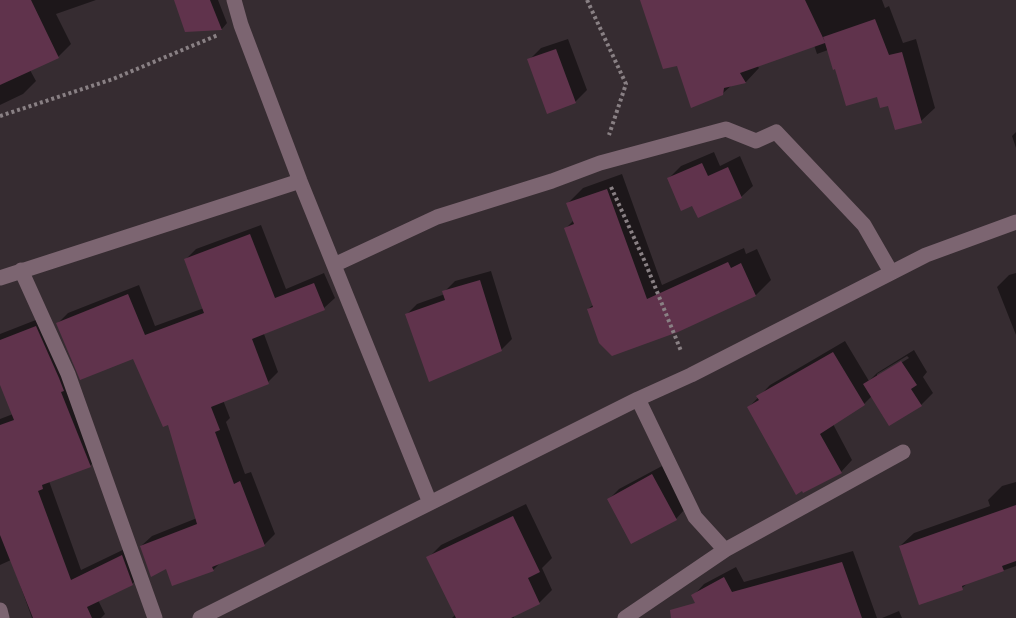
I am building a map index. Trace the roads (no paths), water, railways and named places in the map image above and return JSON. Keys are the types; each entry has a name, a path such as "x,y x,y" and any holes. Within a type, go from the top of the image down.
{"street":[{"path":"234,0 241,25 300,181 430,503"},
{"path":"334,265 437,217 552,181 600,163 726,129 756,141 776,132 864,225 891,272"},
{"path":"0,278 300,181"},
{"path":"200,618 638,399 691,375 926,255 1016,222"},
{"path":"21,270 68,374 155,618"},
{"path":"638,399 695,517 725,550"},
{"path":"625,618 725,550 903,452"},
{"path":"0,610 2,618"}]}
